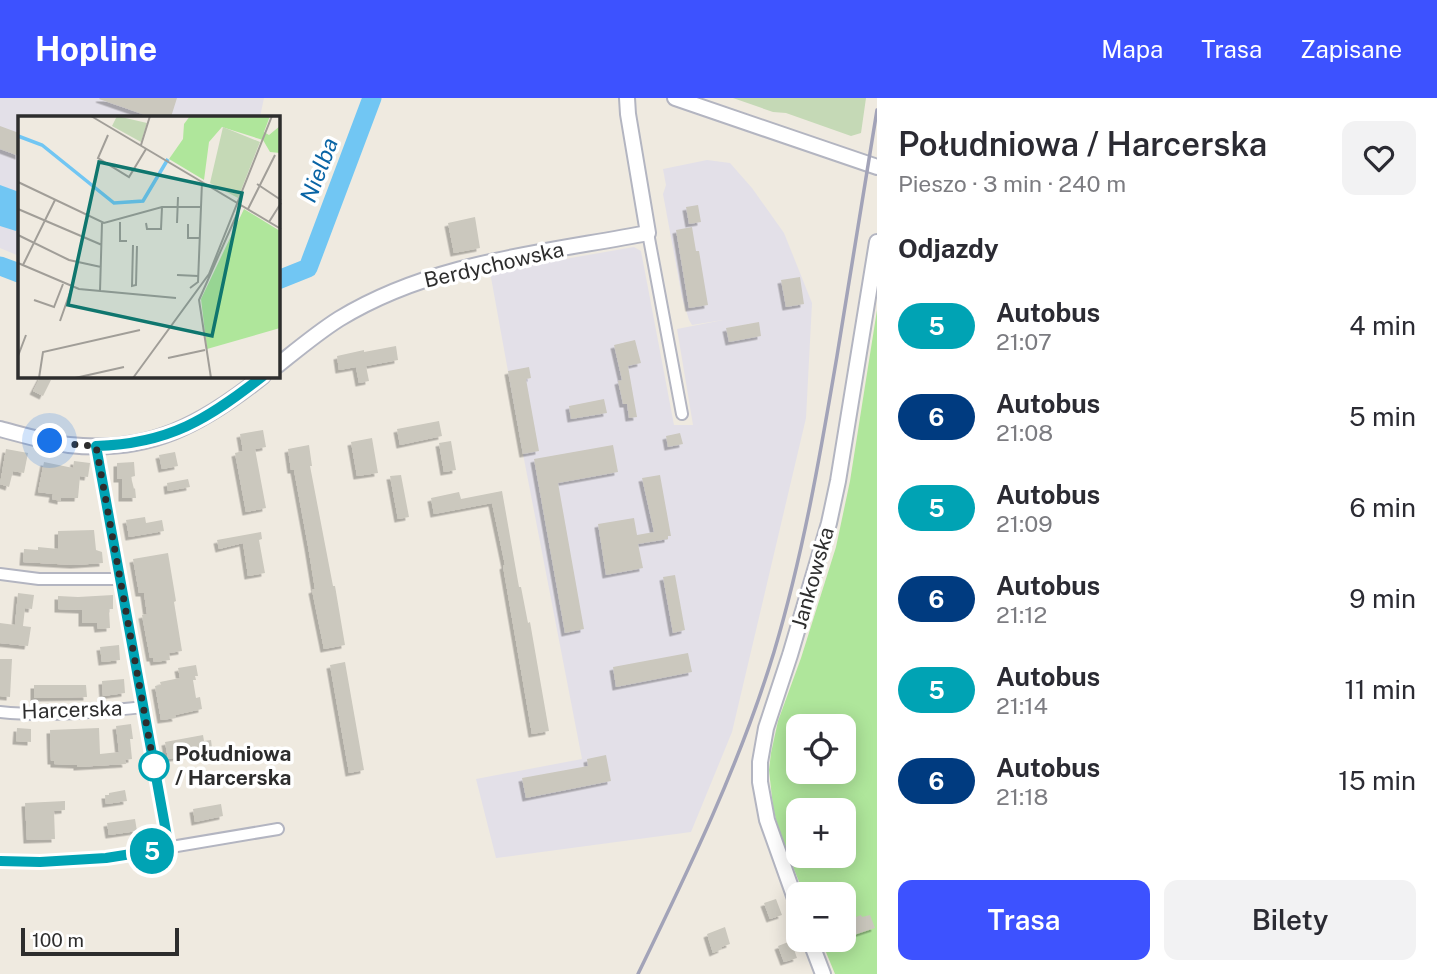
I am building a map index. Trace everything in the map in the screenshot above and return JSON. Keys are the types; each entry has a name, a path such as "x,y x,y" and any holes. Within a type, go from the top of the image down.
{"street":[{"path":"627,98 648,233 682,414"},
{"path":"675,98 877,167"},
{"name":"Berdychowska","path":"280,363 340,318 391,292 424,279 481,264 648,233"},
{"name":"Jankowska","path":"789,882 767,820 760,782 760,762 766,728 829,523 877,242"},
{"path":"0,429 66,444 128,444 188,426 216,411 260,378"},
{"path":"96,446 169,848"},
{"path":"0,574 39,579 120,579"},
{"name":"Harcerska","path":"0,712 86,713 143,707"},
{"path":"0,861 40,862 106,858 278,829"},
{"path":"815,952 823,974"}],"shaded area":[{"path":"0,98 264,98 260,116 18,116 18,256 0,248"},
{"path":"707,160 730,163 752,188 784,233 812,303 806,418 732,732 691,832 496,858 476,779 582,759 490,272 634,247 641,251 674,425 693,425 677,329 723,320 692,325 689,320 682,297 663,194 666,185 663,169"}],"green space":[{"path":"733,98 866,98 861,133 851,136"},
{"path":"877,310 877,974 835,974 826,952 856,952 856,882 799,882 794,868 856,868 856,798 786,798 786,849 773,807 769,770 778,721 836,547 850,481"}],"water":[{"path":"0,185 18,192 18,227 16,231 0,226"}],"building":[{"path":"177,98 171,116 148,116 99,99"},
{"path":"0,126 18,133 18,156 0,149"},
{"path":"698,205 701,222 689,224 686,207"},
{"path":"475,217 480,248 454,253 448,223"},
{"path":"692,227 708,305 689,308 676,230"},
{"path":"800,277 804,304 786,307 781,280"},
{"path":"759,322 761,336 729,342 726,328"},
{"path":"635,340 641,363 628,366 637,417 629,418 618,381 622,380 614,345"},
{"path":"396,346 398,360 366,366 369,381 359,383 356,367 339,370 337,356"},
{"path":"529,367 531,378 526,379 539,451 523,454 508,371"},
{"path":"40,378 51,380 43,396 33,391"},
{"path":"604,399 607,413 571,419 569,406"},
{"path":"439,421 442,436 400,445 397,429"},
{"path":"263,430 266,447 255,449 266,508 246,512 235,453 243,451 240,434"},
{"path":"680,433 683,444 668,447 666,436"},
{"path":"372,438 378,473 357,476 351,442"},
{"path":"451,441 456,470 444,472 439,443"},
{"path":"309,445 310,466 345,645 324,649 312,590 315,589 308,546 288,449"},
{"path":"613,445 618,472 558,483 584,629 565,633 534,459"},
{"path":"6,449 28,453 24,473 13,471 9,487 0,484"},
{"path":"175,452 178,466 162,469 159,455"},
{"path":"74,461 90,463 88,477 80,476 78,498 61,498 61,501 52,499 53,494 38,492 44,462 73,468"},
{"path":"134,462 135,476 131,477 136,498 122,498 122,479 117,479 117,463"},
{"path":"401,475 409,517 398,519 390,476"},
{"path":"660,475 671,536 668,536 668,539 638,544 643,568 606,575 598,524 634,518 637,535 654,532 642,478"},
{"path":"188,479 190,487 168,491 167,483"},
{"path":"502,491 519,587 528,623 530,622 549,731 532,734 503,566 505,565 492,503 434,514 431,498 459,492 461,499"},
{"path":"145,517 146,523 162,520 164,531 129,537 126,520"},
{"path":"94,530 96,550 102,552 103,563 74,565 23,562 24,549 58,549 58,531"},
{"path":"261,532 262,539 259,540 265,573 248,576 243,543 219,549 217,540"},
{"path":"168,553 182,651 169,653 170,660 154,662 153,658 150,658 142,615 147,614 144,593 139,593 133,559"},
{"path":"675,575 685,630 673,633 663,577"},
{"path":"18,593 34,595 32,609 25,608 23,626 31,627 28,646 0,643 0,623 15,625"},
{"path":"113,595 113,609 109,609 110,628 98,629 97,623 82,623 82,610 58,609 58,596"},
{"path":"119,645 120,660 102,662 100,647"},
{"path":"688,653 692,672 616,687 613,667"},
{"path":"0,659 12,659 10,697 0,696"},
{"path":"345,662 364,770 349,773 330,665"},
{"path":"196,665 198,676 193,680 196,698 200,697 202,709 161,720 155,686 161,685 160,682 180,678 178,668"},
{"path":"124,679 125,693 103,696 102,681"},
{"path":"34,685 86,685 87,697 34,698"},
{"path":"131,724 132,759 125,760 126,764 77,767 54,764 54,761 51,761 50,730 99,728 100,754 119,752 116,726"},
{"path":"17,728 31,729 31,742 16,741"},
{"path":"203,735 204,741 211,740 212,748 168,759 165,742"},
{"path":"606,755 611,781 526,798 522,778 588,766 587,759"},
{"path":"125,790 127,801 106,804 105,795"},
{"path":"65,801 65,810 54,811 55,839 27,840 25,803"},
{"path":"221,804 223,816 195,822 193,809"},
{"path":"135,819 137,831 109,835 107,823"},
{"path":"776,899 782,915 770,919 764,903"},
{"path":"870,915 875,928 856,934 856,917"},
{"path":"725,927 730,944 713,953 707,934"},
{"path":"786,943 786,952 795,952 797,958 784,962 778,946"}],"waterway":[{"name":"Nielba","path":"280,279 308,268 372,98"},
{"name":"Nielba","path":"0,266 18,273"}],"railway":[{"path":"638,974 694,856 746,735 784,616 817,468 877,110"}],"bus line":[{"name":"5","path":"0,861 40,862 106,858 169,848 96,446 147,440 197,423 239,396 261,378"}],"place":[{"name":"Południowa / Harcerska","path":"154,766"}],"route":[{"path":"50,441 96,446 154,766"}]}
